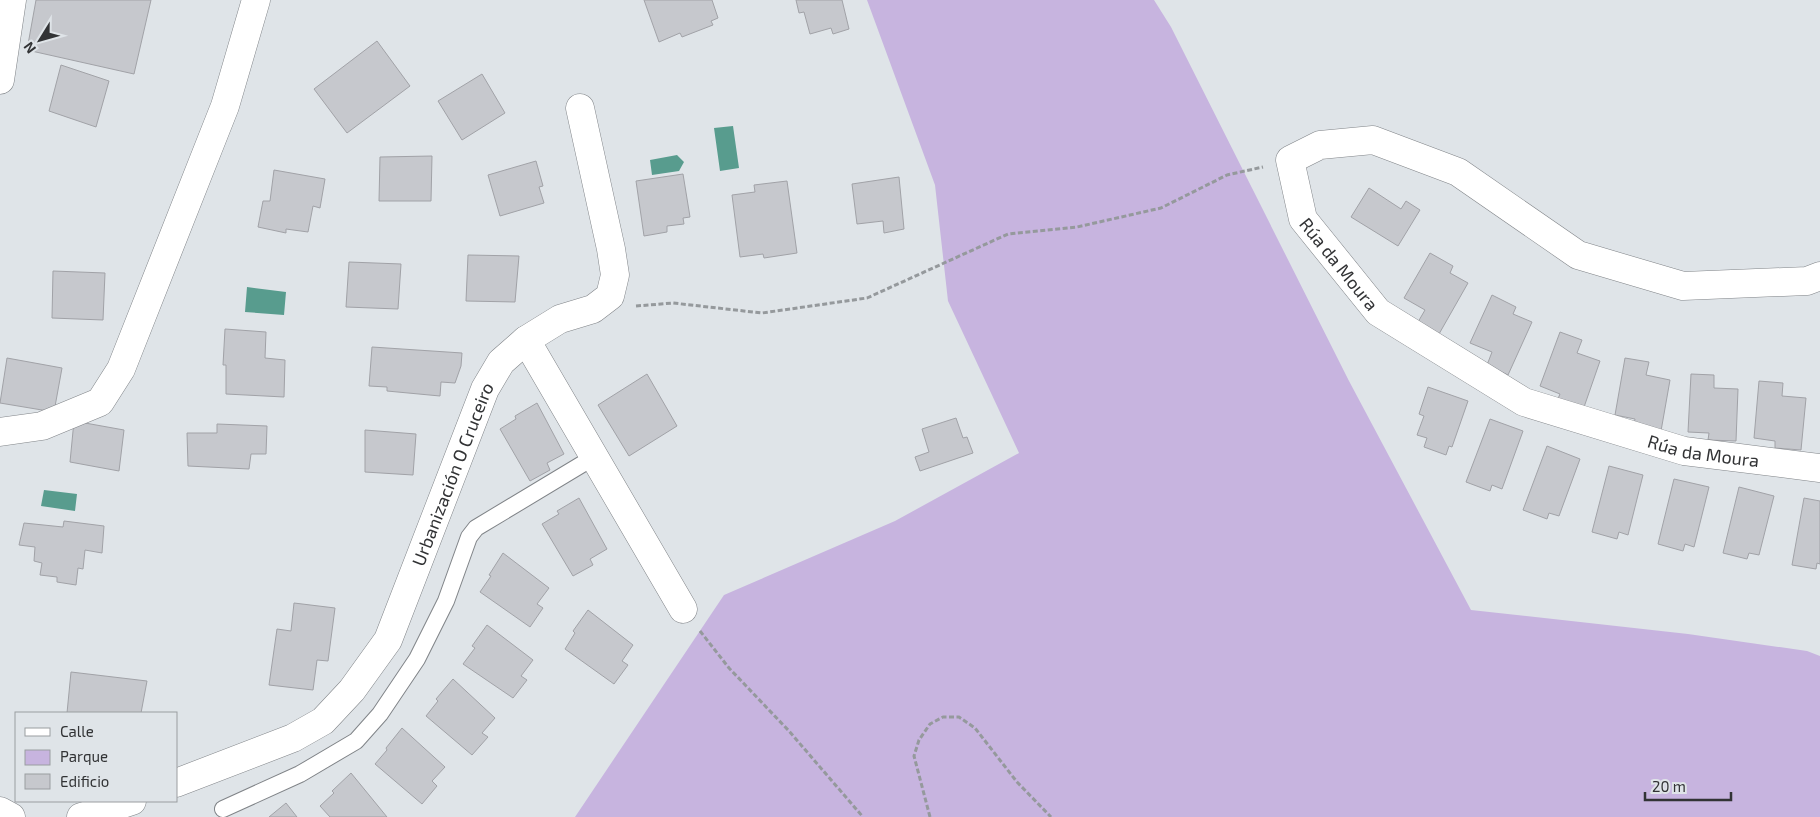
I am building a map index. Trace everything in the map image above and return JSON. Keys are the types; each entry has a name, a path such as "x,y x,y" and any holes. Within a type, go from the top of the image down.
{"street":[{"path":"0,80 12,0"},
{"path":"0,432 42,426 100,402 121,369 225,106 256,0"},
{"name":"Urbanización O Cruceiro","path":"178,782 293,738 323,721 352,690 388,640 486,389 502,362 526,340 560,319 593,309 610,296 615,275 611,249 580,108"},
{"path":"1290,160 1320,145 1373,140 1458,172 1578,256 1682,286 1807,281 1820,276"},
{"name":"Rúa da Moura","path":"1290,160 1303,220 1378,312 1524,402 1684,452 1820,468"},
{"path":"526,340 683,609"},
{"path":"81,817 125,804"},
{"path":"0,812 11,817"}],"lane":[{"path":"223,809 300,774 356,741 380,714 417,659 446,601 469,537 476,528 594,457"}],"path":[{"path":"593,309 673,303 762,313 867,298 1008,234 1077,227 1161,208 1227,175 1290,160"},
{"path":"683,609 729,668 789,731 863,817"},
{"path":"930,817 914,756 919,740 930,724 943,717 959,717 975,728 1017,782 1051,817"}],"green space":[{"path":"867,0 1154,0 1171,27 1349,381 1471,610 1688,634 1807,651 1820,656 1820,817 575,817 724,595 895,521 1019,453 948,301 935,185"}],"shaded area":[{"path":"733,126 739,168 720,171 714,128"},
{"path":"677,155 684,162 679,171 652,175 650,160"},
{"path":"247,287 286,292 284,315 245,312"},
{"path":"44,490 77,494 75,511 41,506"}],"building":[{"path":"36,0 151,0 134,74 27,50"},
{"path":"644,0 712,0 718,18 711,21 713,25 682,37 680,33 659,42"},
{"path":"796,0 842,0 849,29 833,34 831,28 810,34 804,12 799,13"},
{"path":"377,41 410,86 347,133 314,89"},
{"path":"61,65 109,81 96,127 49,111"},
{"path":"482,74 505,113 462,140 438,101"},
{"path":"432,156 431,201 379,201 380,157"},
{"path":"536,161 543,186 539,187 544,203 500,216 488,175"},
{"path":"274,170 325,179 320,208 313,206 308,232 286,229 286,233 258,227 263,201 270,201"},
{"path":"683,174 690,217 683,218 684,224 667,226 667,232 644,236 636,181"},
{"path":"899,177 904,229 884,233 883,221 857,224 852,184"},
{"path":"787,181 797,253 764,258 763,254 740,257 732,195 755,192 754,185"},
{"path":"1369,188 1401,209 1406,201 1420,210 1398,246 1351,217"},
{"path":"1430,253 1453,266 1450,273 1468,283 1439,334 1418,322 1425,310 1404,298"},
{"path":"468,255 519,256 515,302 466,301"},
{"path":"349,262 401,264 398,309 346,307"},
{"path":"53,271 105,273 103,320 52,318"},
{"path":"1492,295 1516,307 1513,314 1532,322 1508,375 1487,365 1492,352 1470,343"},
{"path":"225,329 266,332 265,358 285,360 284,397 226,394 226,365 223,365"},
{"path":"1560,332 1582,340 1577,353 1600,361 1583,410 1557,401 1560,394 1540,386"},
{"path":"372,347 462,353 461,366 455,383 441,382 440,396 387,391 387,387 369,386"},
{"path":"7,358 62,368 54,412 0,403"},
{"path":"1625,358 1649,362 1646,375 1670,380 1661,431 1634,426 1635,419 1615,415"},
{"path":"647,374 677,426 629,456 598,405"},
{"path":"1691,374 1714,375 1714,388 1738,389 1736,441 1708,440 1709,433 1688,432"},
{"path":"1759,381 1783,383 1782,396 1806,398 1801,450 1775,448 1775,441 1754,438"},
{"path":"1428,387 1468,401 1452,447 1449,446 1446,455 1424,447 1427,438 1417,435 1424,416 1419,414"},
{"path":"537,403 564,454 547,463 550,470 530,481 500,429 516,419 515,416"},
{"path":"956,418 963,438 967,437 973,453 920,471 915,457 929,452 922,429"},
{"path":"1490,419 1523,431 1502,489 1492,485 1490,491 1466,482"},
{"path":"74,421 124,430 119,471 70,462"},
{"path":"217,424 267,426 266,454 251,454 249,469 188,466 187,433 217,433"},
{"path":"365,430 416,434 413,475 365,472"},
{"path":"1547,446 1580,459 1559,516 1549,513 1547,519 1523,510"},
{"path":"1609,466 1643,475 1628,535 1619,532 1617,539 1592,532"},
{"path":"1674,479 1709,487 1694,547 1685,544 1683,551 1658,544"},
{"path":"1739,487 1774,496 1759,555 1749,553 1747,559 1723,553"},
{"path":"579,498 607,549 590,559 593,565 573,576 542,524 559,514 557,511"},
{"path":"1804,498 1820,501 1820,564 1817,563 1816,569 1792,565"},
{"path":"64,521 104,526 102,553 85,550 83,569 78,568 76,585 57,582 57,577 40,575 42,563 34,561 35,547 19,545 24,523 63,527"},
{"path":"503,553 549,588 537,604 543,608 530,627 480,592"},
{"path":"294,603 335,608 328,661 317,660 313,690 269,685 277,629 291,631"},
{"path":"588,610 633,645 622,661 628,665 614,684 565,649 575,633 573,631"},
{"path":"487,625 533,660 521,676 527,680 513,698 463,664 475,648 472,646"},
{"path":"71,672 147,681 141,712 67,712"},
{"path":"453,679 495,718 482,733 488,737 472,755 426,716 438,701 436,699"},
{"path":"402,728 445,767 432,781 437,786 422,804 375,764"},
{"path":"351,773 387,817 330,817 320,806 334,793 332,791"},
{"path":"286,803 297,817 269,817"}]}
